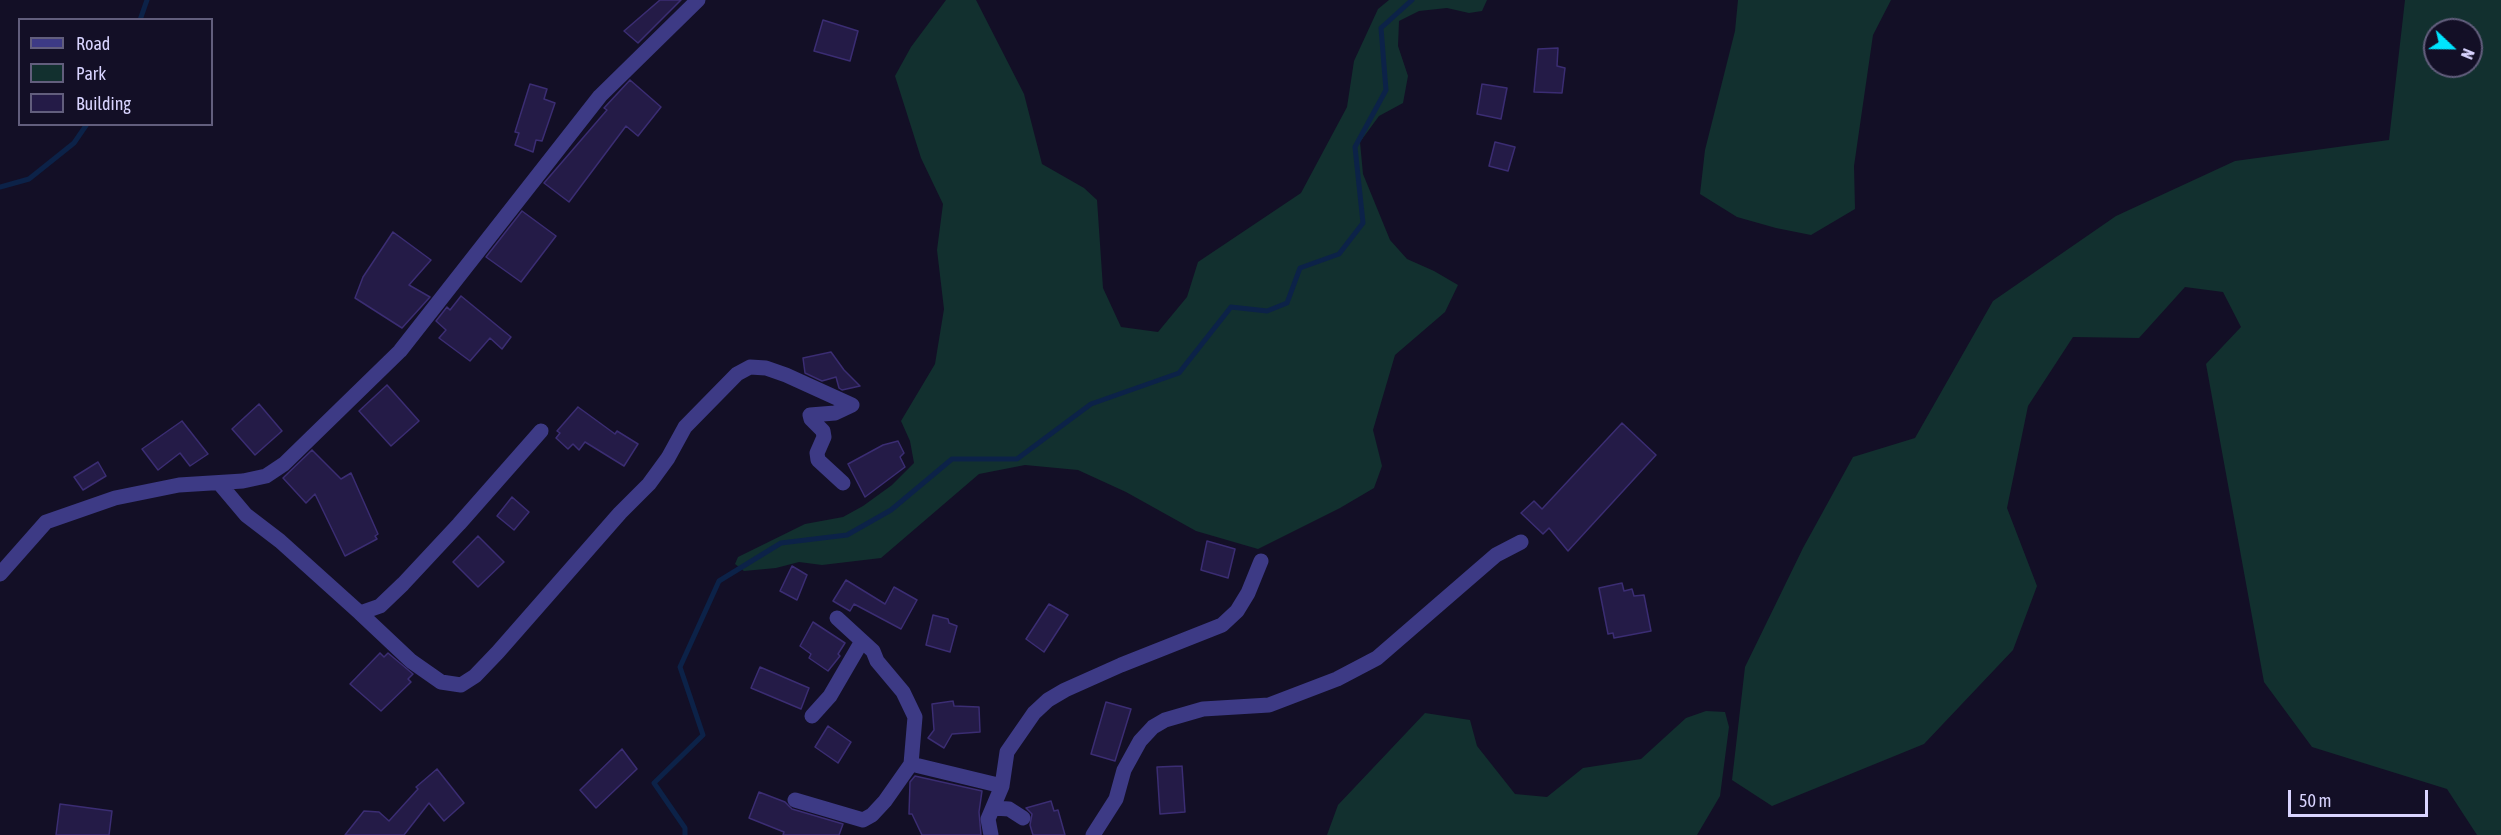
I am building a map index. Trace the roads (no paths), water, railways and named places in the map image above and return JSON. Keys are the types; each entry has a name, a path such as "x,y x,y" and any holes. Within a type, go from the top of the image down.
{"street":[{"path":"0,574 46,522 115,498 179,485 219,483 266,476 284,464 400,351 600,96 698,0"},
{"path":"219,483 246,515 280,541 411,661 441,682 461,685 475,676 498,652 620,513 649,484 668,459 685,427 737,374 750,367 766,368 786,375 852,405 835,413 810,415 823,431 824,437 817,453 818,460 843,483"},
{"path":"360,613 380,606 403,584 541,431"},
{"path":"1093,835 1116,798 1125,770 1140,741 1153,727 1165,720 1203,709 1269,705 1337,679 1377,658 1496,555 1521,542"},
{"path":"991,835 988,819 1002,786 1007,752 1020,731 1048,700 1121,665 1222,625 1237,611 1248,593 1261,561"},
{"path":"795,800 863,820 872,815 885,801 911,764 915,717 903,692 862,640 837,618"},
{"path":"812,716 820,710 830,696 862,640"},
{"path":"911,764 1002,786"},
{"path":"994,807 1009,809 1023,818"}],"waterway":[{"path":"141,18 147,0"},
{"path":"685,835 685,828 654,783 703,735 680,667 719,581 781,543 847,535 891,510 952,459 1017,459 1091,404 1179,373 1231,307 1267,311 1287,303 1300,268 1339,254 1363,223 1355,147 1386,90 1381,28 1412,0"},
{"path":"0,187 29,179 74,143 86,126"}]}
